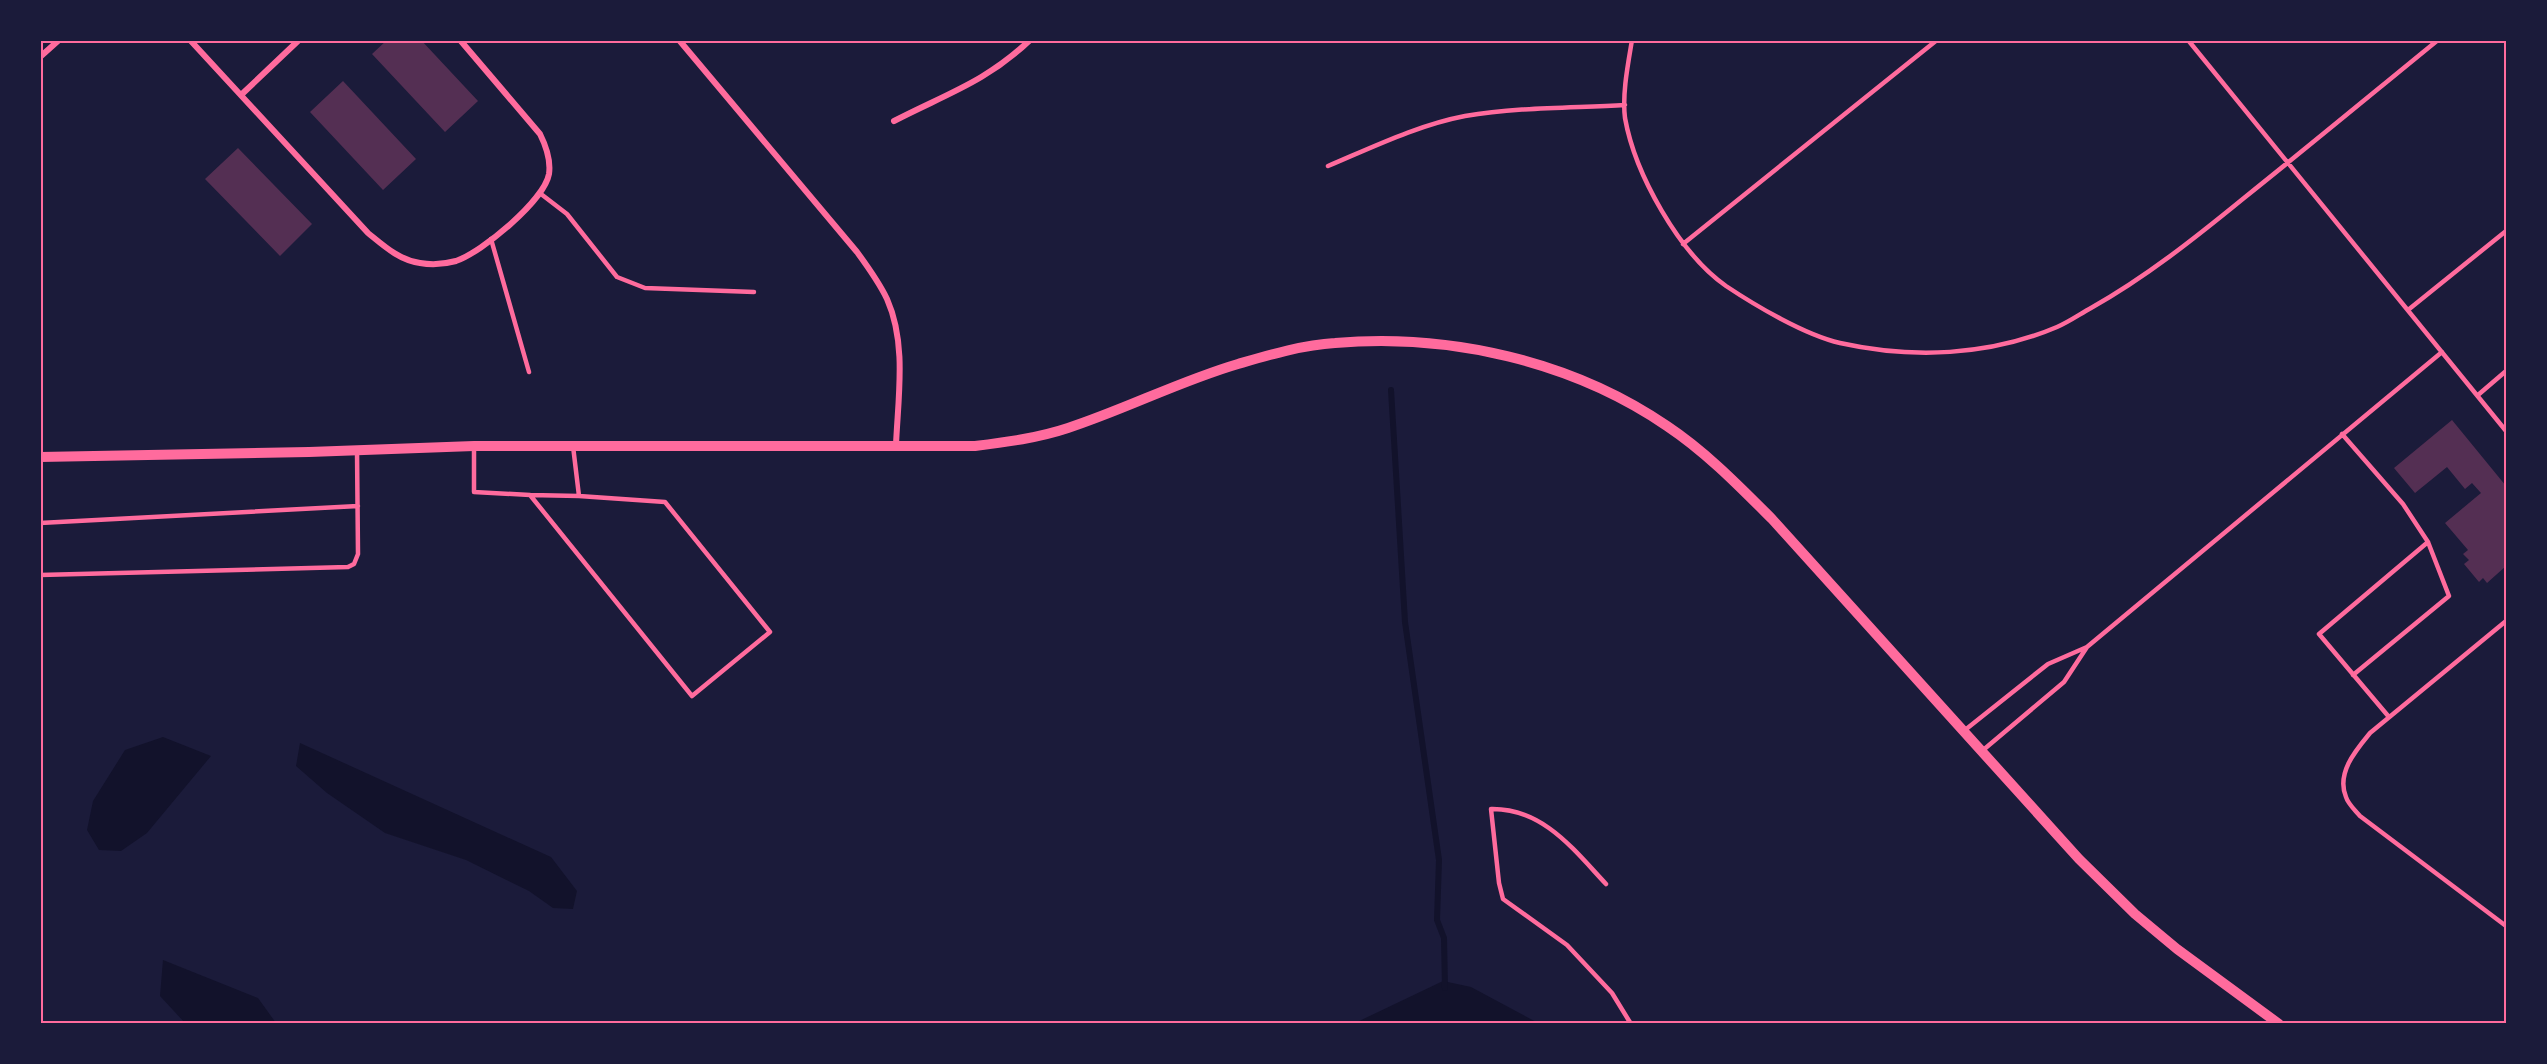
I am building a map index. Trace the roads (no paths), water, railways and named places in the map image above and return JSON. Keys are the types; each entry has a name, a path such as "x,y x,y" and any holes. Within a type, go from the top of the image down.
{"street":[{"path":"40,57 59,40"},
{"path":"190,40 368,233 394,254 419,263 445,263 470,254 491,239 541,194 547,180 548,152 540,134 460,40"},
{"path":"241,95 299,40"},
{"path":"679,40 857,252 880,286 888,301 899,342 896,445"},
{"path":"894,121 934,100 962,90 990,74 1030,40"},
{"path":"40,458 474,446 975,446 1019,441 1068,428 1146,396 1236,364 1293,349 1332,343 1413,340 1504,356 1564,373 1599,387 1644,411 1696,447 1772,519 1965,730 2070,849 2135,914 2177,949 2279,1023"}],"lane":[{"path":"1632,40 1625,105 1634,148 1669,225 1683,244 1715,278 1741,296 1789,323 1838,343 1892,350 1959,352 2003,346 2059,326 2115,294 2173,255 2438,40"},
{"path":"1683,244 1937,40"},
{"path":"2188,40 2506,431"},
{"path":"1328,166 1417,129 1463,117 1508,110 1625,105"},
{"path":"541,194 567,214 617,277 645,288 754,291"},
{"path":"2408,310 2506,231"},
{"path":"491,239 530,372"},
{"path":"1965,730 2048,664 2087,647 2442,352"},
{"path":"2478,395 2506,371"},
{"path":"2342,434 2403,504 2428,542 2449,596 2353,675"},
{"path":"474,446 474,492 665,502 770,632 692,696 530,495"},
{"path":"573,446 579,496"},
{"path":"40,575 348,567 354,564 358,554 357,450"},
{"path":"40,523 358,506"},
{"path":"2389,717 2319,634 2428,542"},
{"path":"2506,621 2370,734 2353,754 2344,773 2345,796 2360,816 2506,926"},
{"path":"1982,751 2064,682 2087,647"},
{"path":"1606,884 1571,844 1549,827 1505,809 1491,809 1499,883 1503,899 1567,945 1612,993 1631,1023"}],"waterway":[{"path":"1391,390 1405,622 1439,860 1437,920 1444,938 1445,988"}]}
